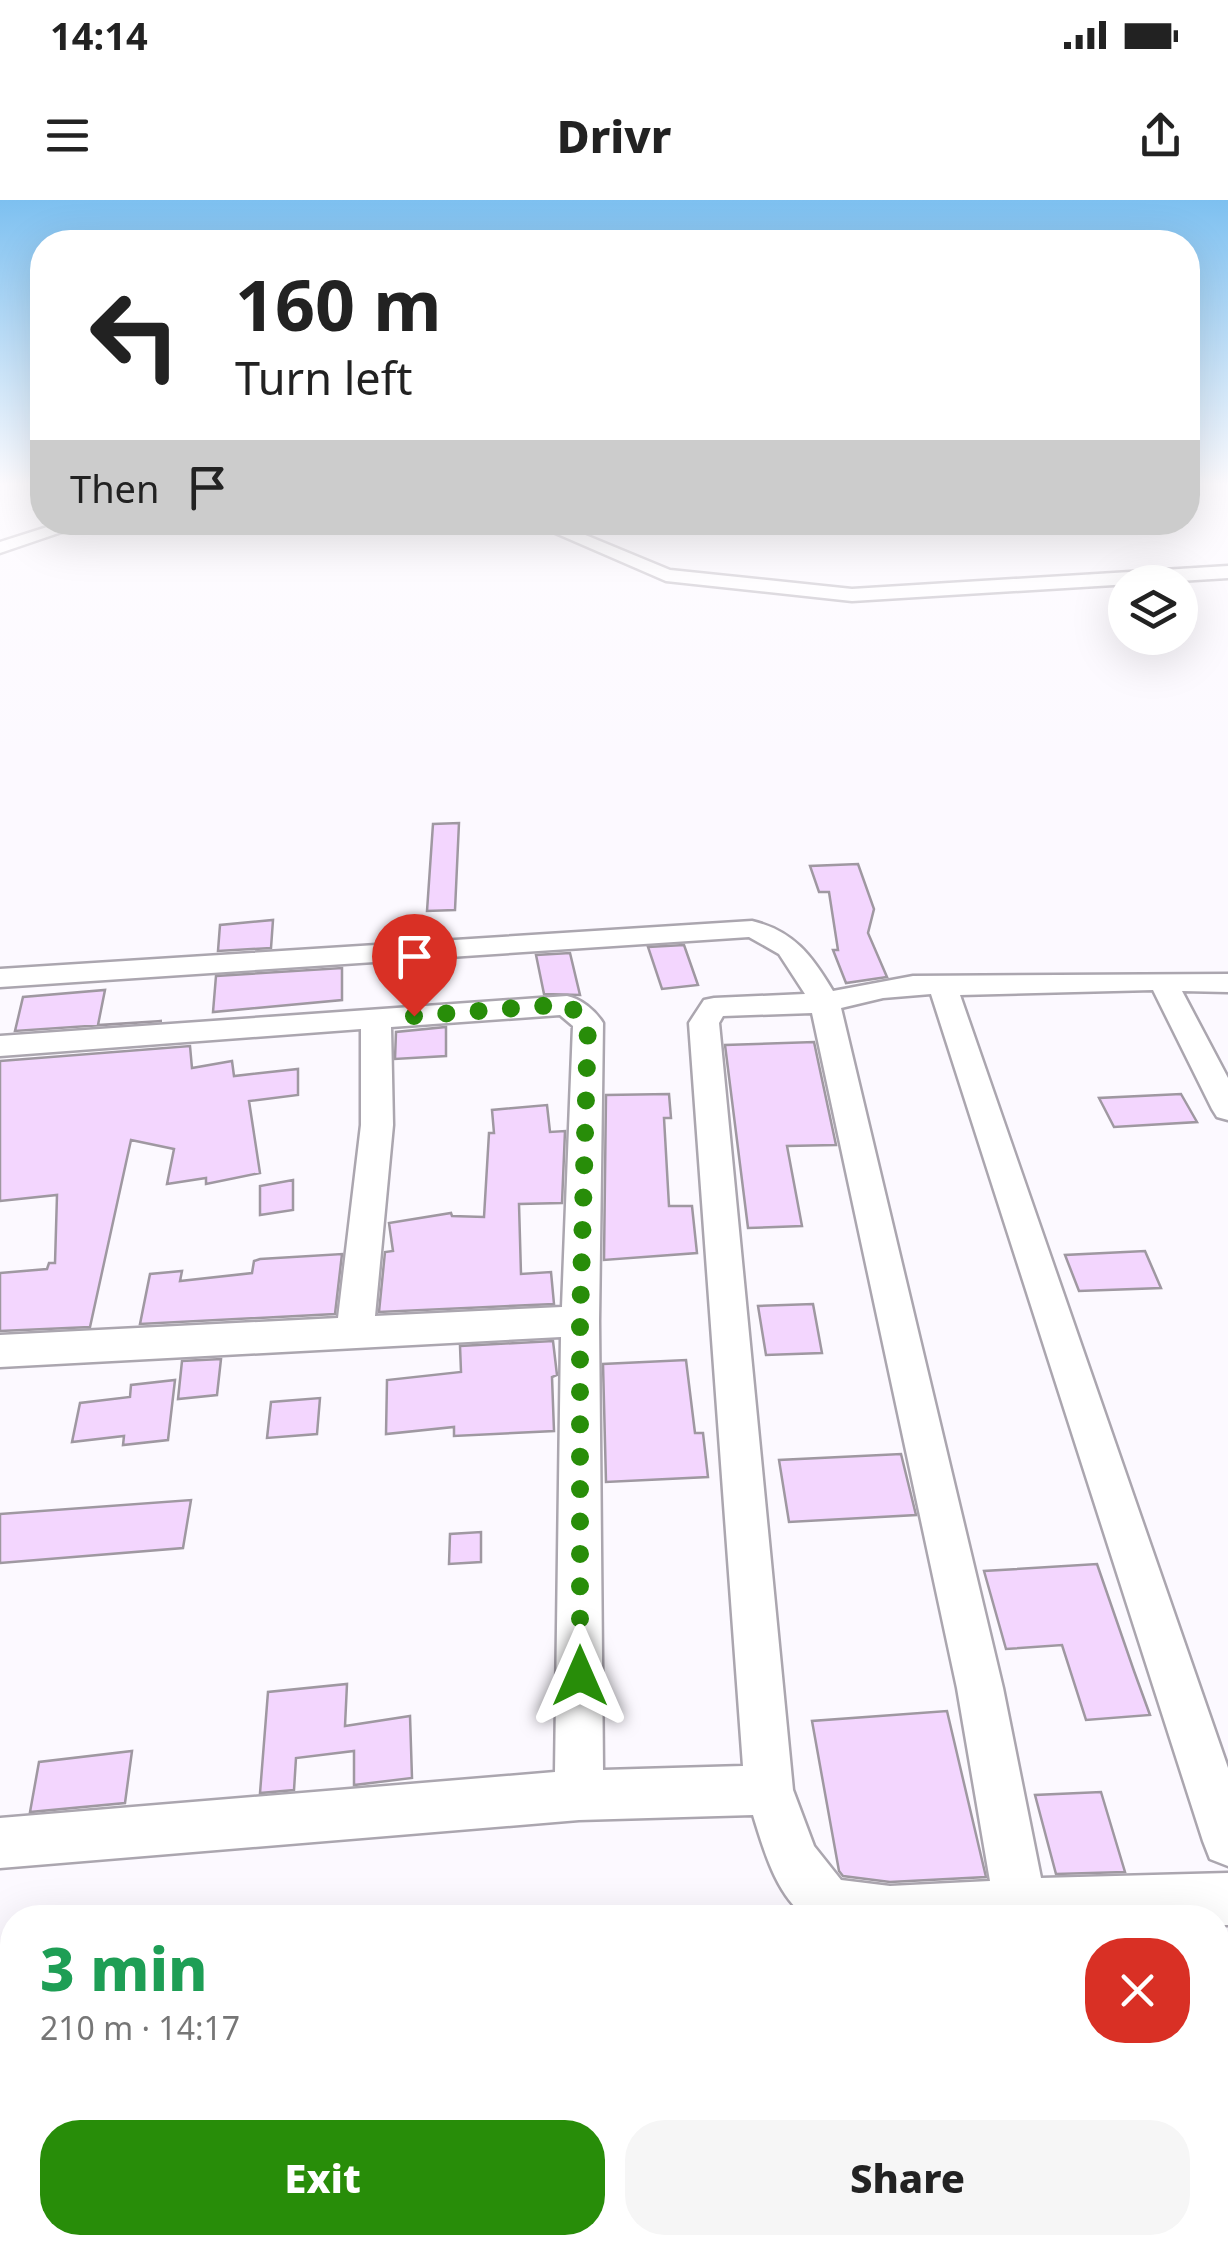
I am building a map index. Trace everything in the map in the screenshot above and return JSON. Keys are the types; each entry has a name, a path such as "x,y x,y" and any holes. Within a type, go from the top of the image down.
{"street":[{"path":"685,578 852,595 1132,578"},
{"path":"0,978 752,929 782,938 800,958 825,1002 980,1688 1021,1905"},
{"path":"1163,981 1228,1108"},
{"path":"841,1905 821,1898 796,1862 769,1790 704,1024 714,1007 825,1002 887,988 1228,983"},
{"path":"943,986 1228,1841"},
{"path":"0,1046 567,1004 588,1023 580,1322 579,1794"},
{"path":"355,1333 376,1136 376,1018"},
{"path":"0,1352 580,1322"},
{"path":"0,1843 579,1794 769,1790"},
{"path":"1125,1905 1228,1899"}],"building":[{"path":"459,823 455,910 427,911 433,824"},
{"path":"858,864 874,909 868,933 887,977 846,983 833,950 838,950 829,892 819,892 810,866"},
{"path":"273,920 271,948 218,951 220,925"},
{"path":"684,945 698,985 662,989 648,947"},
{"path":"570,953 580,995 544,994 536,955"},
{"path":"342,968 342,1000 213,1012 216,976"},
{"path":"105,990 98,1025 162,1021 15,1031 23,997"},
{"path":"446,1027 446,1056 395,1059 396,1032"},
{"path":"814,1042 836,1145 787,1146 802,1226 748,1228 725,1045"},
{"path":"190,1046 192,1068 232,1061 234,1076 298,1069 298,1095 249,1101 260,1173 206,1184 206,1178 167,1184 174,1149 131,1140 90,1327 0,1331 0,1273 47,1269 49,1263 55,1263 57,1195 0,1201 0,1061"},
{"path":"669,1094 671,1118 664,1118 669,1206 692,1206 697,1253 604,1260 606,1095"},
{"path":"1181,1094 1197,1122 1114,1127 1099,1098"},
{"path":"547,1105 550,1132 565,1131 562,1203 519,1204 521,1274 551,1272 554,1304 379,1312 385,1252 393,1251 389,1223 451,1213 484,1217 489,1133 494,1133 492,1110"},
{"path":"293,1180 293,1210 260,1215 260,1186"},
{"path":"1145,1251 1161,1288 1079,1291 1065,1255"},
{"path":"342,1254 335,1314 140,1324 150,1274 182,1271 180,1281 252,1273 254,1261 260,1259"},
{"path":"813,1304 822,1353 766,1355 758,1306"},
{"path":"553,1341 557,1375 552,1377 554,1431 454,1436 454,1427 386,1434 387,1380 461,1372 460,1346"},
{"path":"221,1359 217,1395 178,1399 182,1361"},
{"path":"686,1360 695,1433 703,1433 708,1477 606,1482 603,1364"},
{"path":"175,1380 168,1440 123,1445 124,1436 72,1442 80,1403 130,1397 131,1385"},
{"path":"320,1398 317,1434 267,1438 271,1402"},
{"path":"901,1454 916,1515 789,1522 779,1460"},
{"path":"191,1500 183,1548 0,1563 0,1514"},
{"path":"481,1532 481,1562 449,1564 450,1534"},
{"path":"1097,1564 1150,1715 1086,1720 1062,1645 1006,1649 984,1571"},
{"path":"347,1684 345,1726 410,1716 412,1778 354,1785 354,1751 296,1758 294,1790 260,1793 268,1692"},
{"path":"947,1711 986,1877 890,1882 843,1876 812,1721"},
{"path":"132,1751 125,1803 30,1812 39,1762"},
{"path":"1101,1792 1125,1872 1056,1874 1035,1795"}],"route":[{"path":"414,1016 567,1004 588,1023 580,1322 580,1676"}]}
